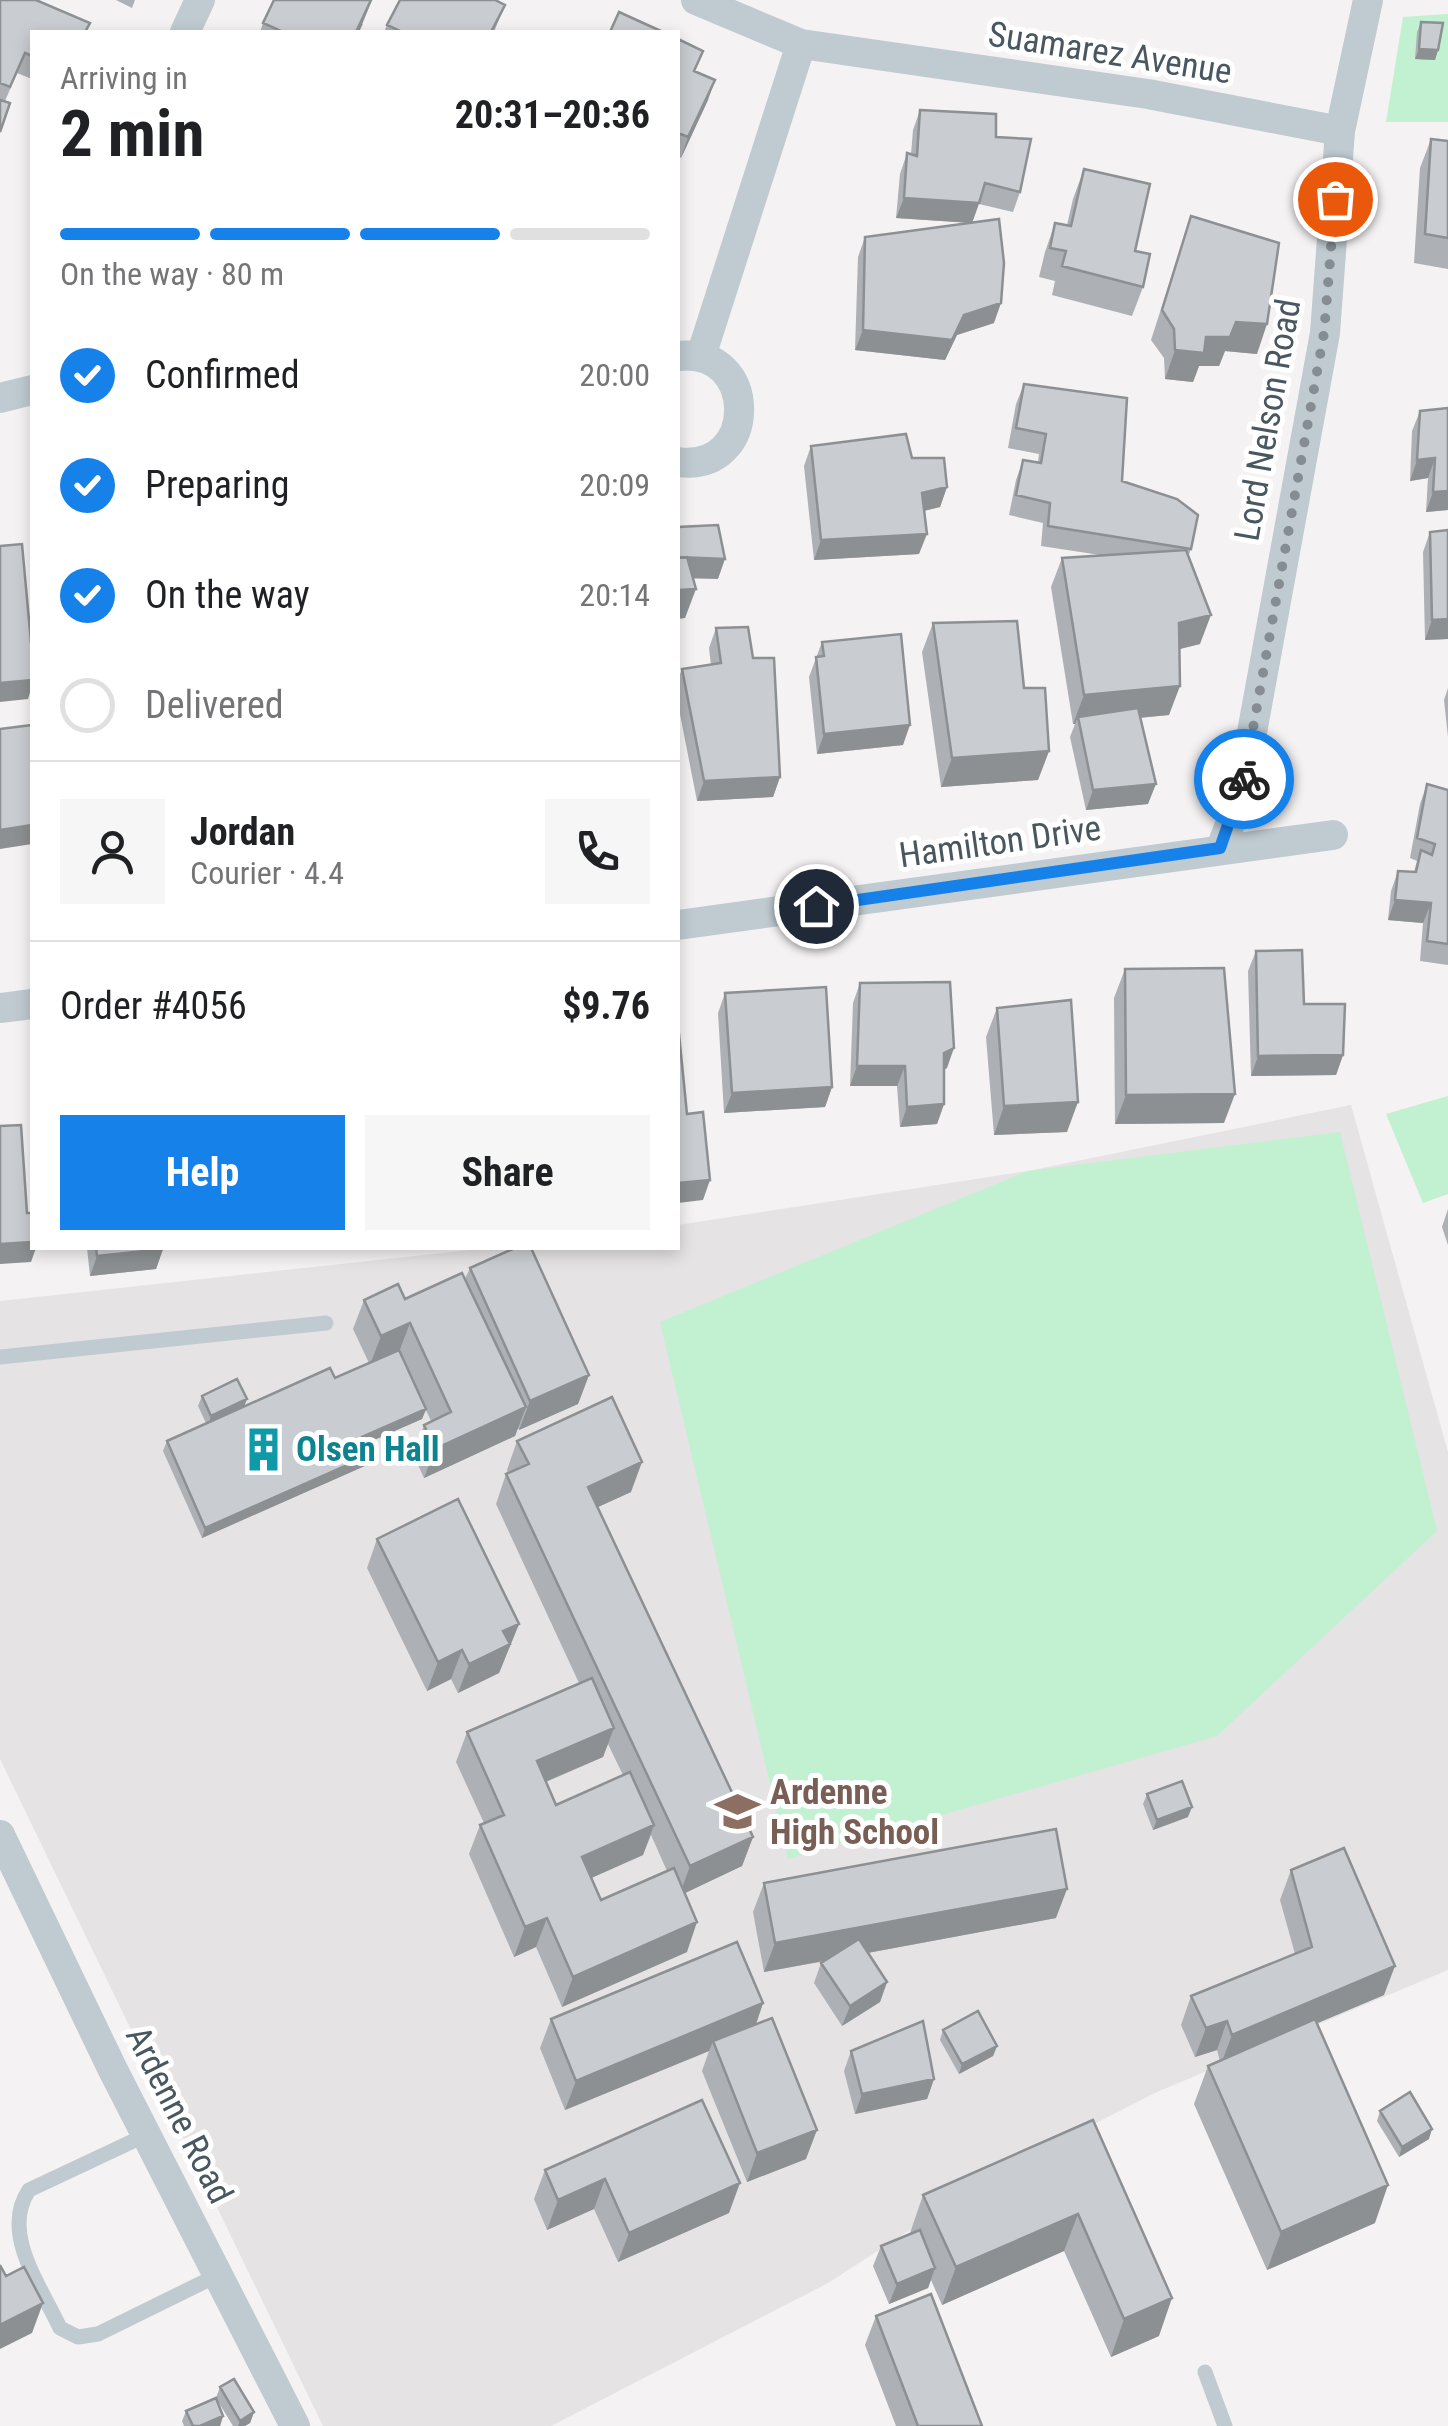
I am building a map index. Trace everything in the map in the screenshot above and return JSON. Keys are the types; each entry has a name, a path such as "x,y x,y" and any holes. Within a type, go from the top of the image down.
{"street":[{"path":"186,30 200,0"},
{"name":"Suamarez Avenue","path":"696,0 801,44 1148,94 1340,131"},
{"name":"Lord Nelson Road","path":"1220,848 1240,798 1324,333 1340,131 1368,0"},
{"path":"680,462 704,460 719,452 739,424 741,407 730,376 690,356 801,44"},
{"path":"0,398 30,390"},
{"name":"Hamilton Drive","path":"680,925 1220,848 1333,836"},
{"path":"0,1008 30,1004"},
{"name":"Ardenne Road","path":"0,1835 294,2426"}],"lane":[{"path":"0,1358 326,1323"},
{"path":"146,2135 29,2190 18,2208 17,2231 60,2328 78,2337 98,2334 218,2275"},
{"path":"1205,2372 1225,2426"}],"shaded area":[{"name":"Ardenne High School","path":"1351,1105 1448,1452 1448,1970 1157,2092 1002,2171 828,2283 551,2426 323,2426 0,1759 0,1301 470,1250 680,1250 680,1225 1028,1171"}],"green space":[{"path":"1448,14 1448,122 1386,122 1403,17"},
{"path":"1448,1096 1448,1194 1423,1203 1386,1114"},
{"path":"1340,1132 1437,1531 1217,1736 788,1859 660,1322 1028,1171"}],"building":[{"path":"0,0 36,0 90,23 86,30 30,30 30,55 25,53 10,87 0,83"},
{"path":"274,0 371,0 357,30 279,30 263,23"},
{"path":"400,0 495,0 505,5 492,30 398,30 387,25"},
{"path":"619,12 659,30 611,30"},
{"path":"1421,22 1443,23 1438,50 1419,49"},
{"path":"680,40 703,51 694,71 715,80 688,137 680,134"},
{"path":"0,100 10,103 0,132"},
{"path":"920,110 996,114 996,137 1031,139 1020,192 985,183 979,203 904,198 907,153 917,156"},
{"path":"1431,139 1448,141 1448,238 1425,234"},
{"path":"1084,169 1150,184 1135,251 1150,254 1143,287 1062,266 1066,251 1050,248 1055,223 1071,226"},
{"path":"1191,216 1279,243 1267,324 1236,322 1230,337 1206,337 1204,353 1175,350 1174,329 1162,310"},
{"path":"999,219 1004,263 1001,303 964,315 952,340 863,330 865,237"},
{"path":"1024,384 1127,398 1122,481 1177,499 1198,515 1191,549 1048,526 1050,503 1016,495 1023,460 1041,463 1046,434 1016,428"},
{"path":"1448,408 1448,491 1433,492 1435,458 1417,460 1420,411"},
{"path":"906,434 912,458 944,458 947,487 922,493 927,534 821,540 811,446"},
{"path":"718,525 725,559 680,557 680,527"},
{"path":"1448,530 1448,619 1432,620 1430,532"},
{"path":"22,544 30,680 0,683 0,546"},
{"path":"1186,550 1211,615 1179,623 1180,686 1084,695 1062,558"},
{"path":"687,557 696,589 680,590 680,558"},
{"path":"1017,621 1024,688 1045,688 1049,751 952,758 933,623"},
{"path":"748,627 753,658 774,658 780,777 704,781 682,669 721,663 716,628"},
{"path":"901,634 910,725 824,734 816,657 824,656 822,642"},
{"path":"1138,708 1156,784 1093,790 1078,717"},
{"path":"30,725 30,825 0,830 0,729"},
{"path":"1427,784 1448,790 1448,944 1427,941 1431,903 1395,900 1398,871 1416,872 1421,850 1432,855 1435,844 1417,838"},
{"path":"1302,950 1304,1004 1345,1004 1343,1055 1258,1056 1256,951"},
{"path":"1224,968 1235,1094 1126,1095 1125,969"},
{"path":"950,982 954,1048 944,1053 944,1104 907,1107 905,1066 857,1066 860,983"},
{"path":"826,987 832,1087 732,1093 725,993"},
{"path":"1071,1000 1078,1102 1004,1106 997,1008"},
{"path":"680,1044 687,1114 703,1112 710,1180 680,1183"},
{"path":"21,1125 30,1242 0,1244 0,1126"},
{"path":"96,1250 154,1250 97,1256"},
{"path":"510,1250 532,1250 589,1375 530,1401 470,1268"},
{"path":"462,1273 526,1407 435,1449 424,1425 451,1412 410,1323 381,1336 364,1300 398,1284 405,1299"},
{"name":"Olsen Hall","path":"399,1350 426,1409 362,1437 370,1455 205,1528 167,1441 330,1368 335,1378"},
{"path":"237,1379 247,1399 211,1416 202,1396"},
{"path":"612,1397 642,1462 588,1487 753,1837 690,1866 506,1474 529,1464 517,1441"},
{"path":"458,1499 519,1624 503,1631 510,1644 469,1664 462,1650 438,1662 377,1539"},
{"path":"592,1678 614,1728 537,1761 556,1805 630,1772 654,1825 582,1857 601,1900 674,1868 697,1922 573,1977 547,1918 525,1927 480,1825 504,1815 467,1732"},
{"path":"1182,1781 1192,1807 1157,1820 1147,1794"},
{"path":"1056,1829 1067,1889 775,1943 764,1883"},
{"path":"1344,1848 1395,1966 1232,2035 1227,2021 1206,2028 1191,1996 1312,1947 1291,1870"},
{"path":"859,1939 887,1982 850,2006 821,1963"},
{"path":"737,1942 763,2003 576,2081 551,2019"},
{"path":"978,2011 997,2046 962,2064 943,2030"},
{"path":"772,2018 817,2130 757,2153 713,2041"},
{"path":"1315,2019 1388,2185 1281,2232 1208,2066"},
{"path":"923,2021 934,2079 862,2094 851,2051"},
{"path":"1410,2092 1432,2129 1402,2147 1380,2111"},
{"path":"702,2100 740,2183 629,2233 605,2179 558,2200 545,2170"},
{"path":"1093,2120 1172,2298 1124,2319 1078,2214 956,2267 923,2195"},
{"path":"920,2230 935,2268 897,2284 881,2246"},
{"path":"0,2265 6,2276 24,2267 43,2303 0,2325"},
{"path":"931,2294 982,2426 918,2426 876,2316"},
{"path":"234,2379 254,2412 240,2421 220,2387"},
{"path":"216,2398 223,2416 193,2426 186,2411"}],"way so far":[{"path":"1244,779 1324,333 1335,199"}],"place":[{"name":"Olsen Hall","path":"263,1449"},
{"name":"Ardenne High School","path":"737,1812"}],"route":[{"path":"816,906 1220,848 1244,779"}]}
